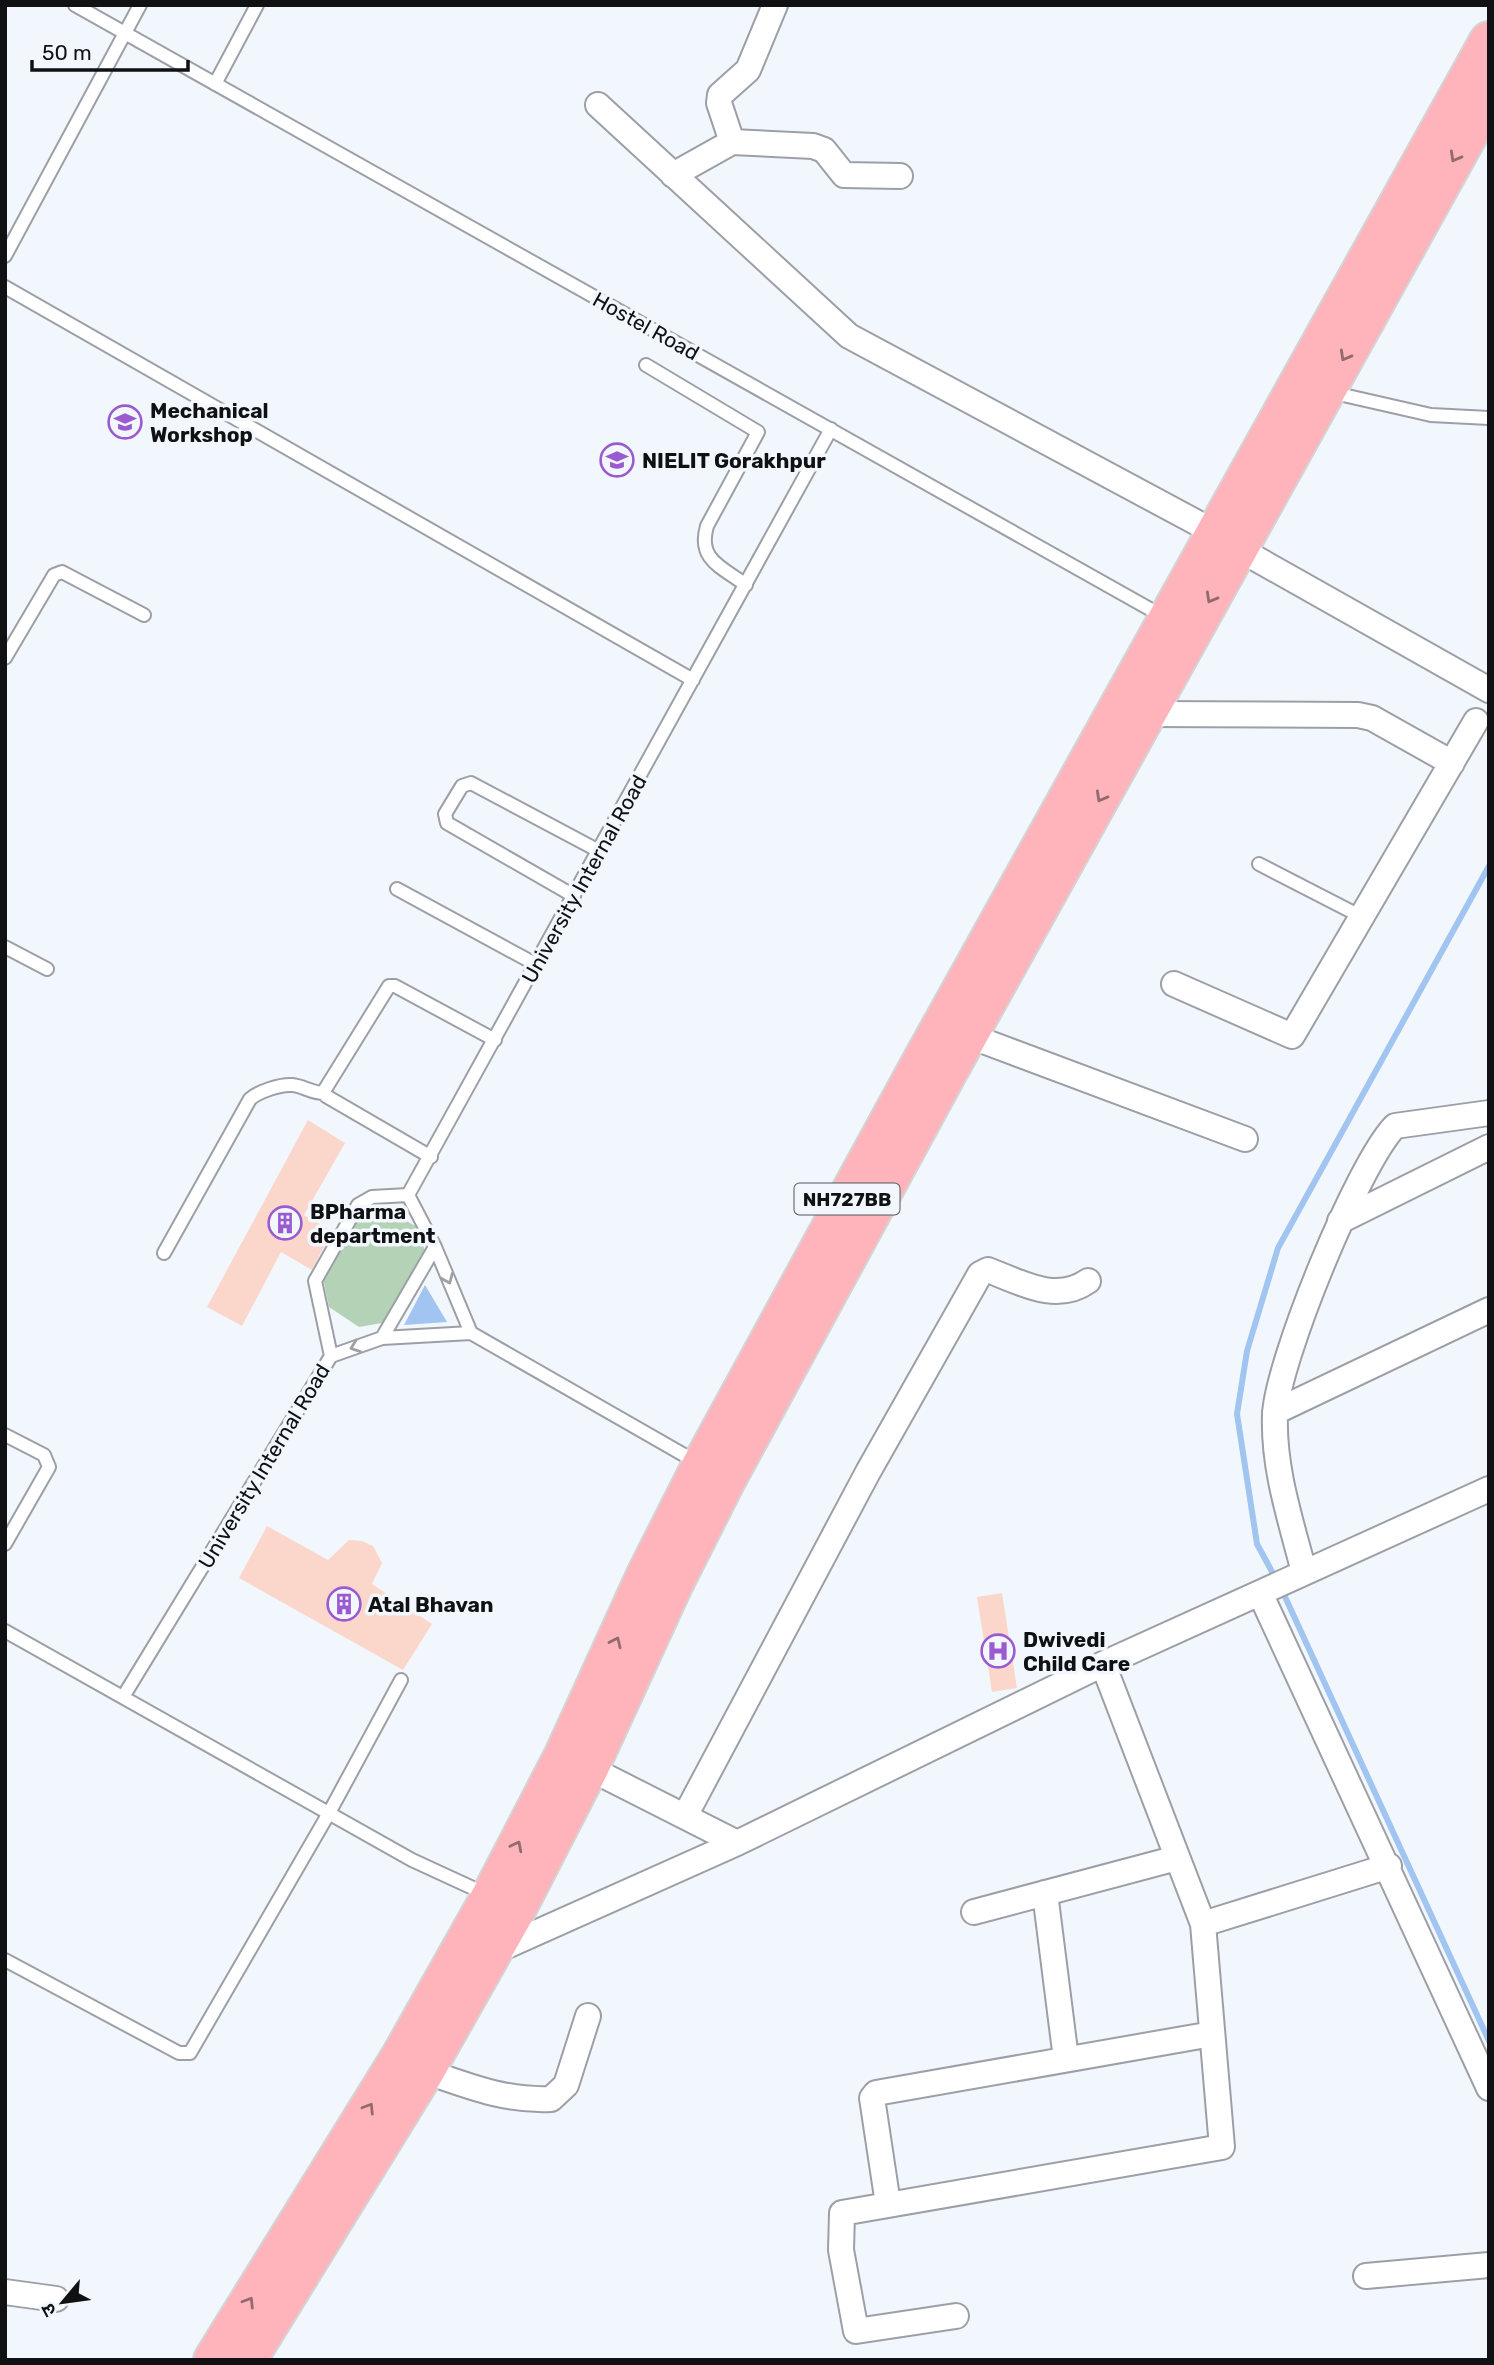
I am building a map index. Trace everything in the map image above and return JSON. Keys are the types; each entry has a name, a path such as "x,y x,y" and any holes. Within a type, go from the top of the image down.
{"highway":[{"name":"NH727BB","path":"213,2360 401,2056 476,1951 589,1768 673,1585 714,1473 1227,541 1489,41"},
{"name":"NH727BB","path":"1227,541 1326,391 1489,97"},
{"name":"NH727BB","path":"247,2360 425,2071 476,1951 491,1896 564,1755 648,1573 714,1473 970,1037 1147,714 1180,625"}],"street":[{"path":"732,142 719,103 720,95 748,71 775,5"},
{"path":"598,105 849,336 1227,541 1489,690"},
{"path":"673,175 732,142 813,146 824,150 844,175 900,176"},
{"path":"1147,714 1358,715 1372,718 1452,763"},
{"path":"1174,984 1293,1036 1476,721"},
{"path":"970,1037 1245,1139"},
{"path":"1489,1113 1395,1126 1340,1221 1284,1368 1275,1412 1276,1450 1284,1494 1280,1584 1389,1866 1489,2088"},
{"path":"1340,1221 1489,1147"},
{"path":"685,1816 868,1472 980,1274 988,1270 1055,1292 1070,1291 1088,1281"},
{"path":"1275,1412 1489,1310"},
{"path":"476,1951 737,1843 1103,1664 1489,1489"},
{"path":"956,2316 856,2332 841,2250 840,2217 846,2211 1217,2150 1222,2147 1203,1924 1103,1664"},
{"path":"589,1768 737,1843"},
{"path":"974,1912 1177,1858"},
{"path":"1203,1924 1389,1866"},
{"path":"1045,1893 1066,2059"},
{"path":"425,2071 498,2096 522,2100 551,2099 566,2085 588,2016"},
{"path":"888,2204 872,2098 876,2093 1212,2034"},
{"path":"1366,2276 1489,2265"},
{"path":"5,2292 56,2300"}],"lane":[{"name":"Hostel Road","path":"75,5 1180,625"},
{"path":"5,256 140,5"},
{"path":"215,84 257,5"},
{"path":"5,287 693,680"},
{"path":"646,366 758,432 707,526 703,541 707,554 746,584"},
{"path":"1326,391 1431,415 1489,418"},
{"name":"University Internal Road","path":"408,1195 432,1157 831,429"},
{"path":"5,659 54,575 62,572 144,615"},
{"path":"575,896 447,823 445,814 463,786 471,783 599,851"},
{"path":"1259,864 1362,918"},
{"path":"397,889 537,965"},
{"path":"5,947 47,969"},
{"path":"324,1093 389,986 395,986 495,1040"},
{"path":"164,1253 250,1099 256,1094 293,1085 308,1092 324,1093 432,1157"},
{"path":"331,1356 315,1280 358,1205 372,1197 408,1195 435,1247 471,1333 714,1473"},
{"path":"382,1338 435,1247"},
{"name":"University Internal Road","path":"122,1697 331,1356 382,1338 471,1333"},
{"path":"5,1435 44,1455 49,1467 5,1544"},
{"path":"5,1631 412,1860 491,1896"},
{"path":"5,1960 179,2053 190,2053 329,1814 401,1680"}],"green space":[{"path":"382,1207 417,1227 426,1254 382,1323 359,1327 329,1307 323,1278 352,1220"}],"water":[{"path":"425,1285 447,1322 404,1325"}],"building":[{"name":"BPharma department","path":"308,1120 345,1143 304,1215 332,1231 312,1270 281,1252 242,1326 207,1307"},
{"name":"Atal Bhavan","path":"267,1526 328,1560 349,1540 362,1541 373,1546 382,1563 372,1584 432,1624 403,1670 239,1578"},
{"path":"1002,1593 1017,1688 992,1692 977,1597"}],"waterway":[{"path":"1276,1579 1257,1544 1237,1414 1247,1351 1278,1248 1489,866"},
{"path":"1281,1588 1489,2041"}],"place":[{"name":"Mechanical Workshop","path":"125,422"},
{"name":"NIELIT Gorakhpur","path":"617,460"},
{"name":"BPharma department","path":"285,1223"},
{"name":"Atal Bhavan","path":"344,1604"},
{"name":"Dwivedi Child Care","path":"998,1651"}]}
